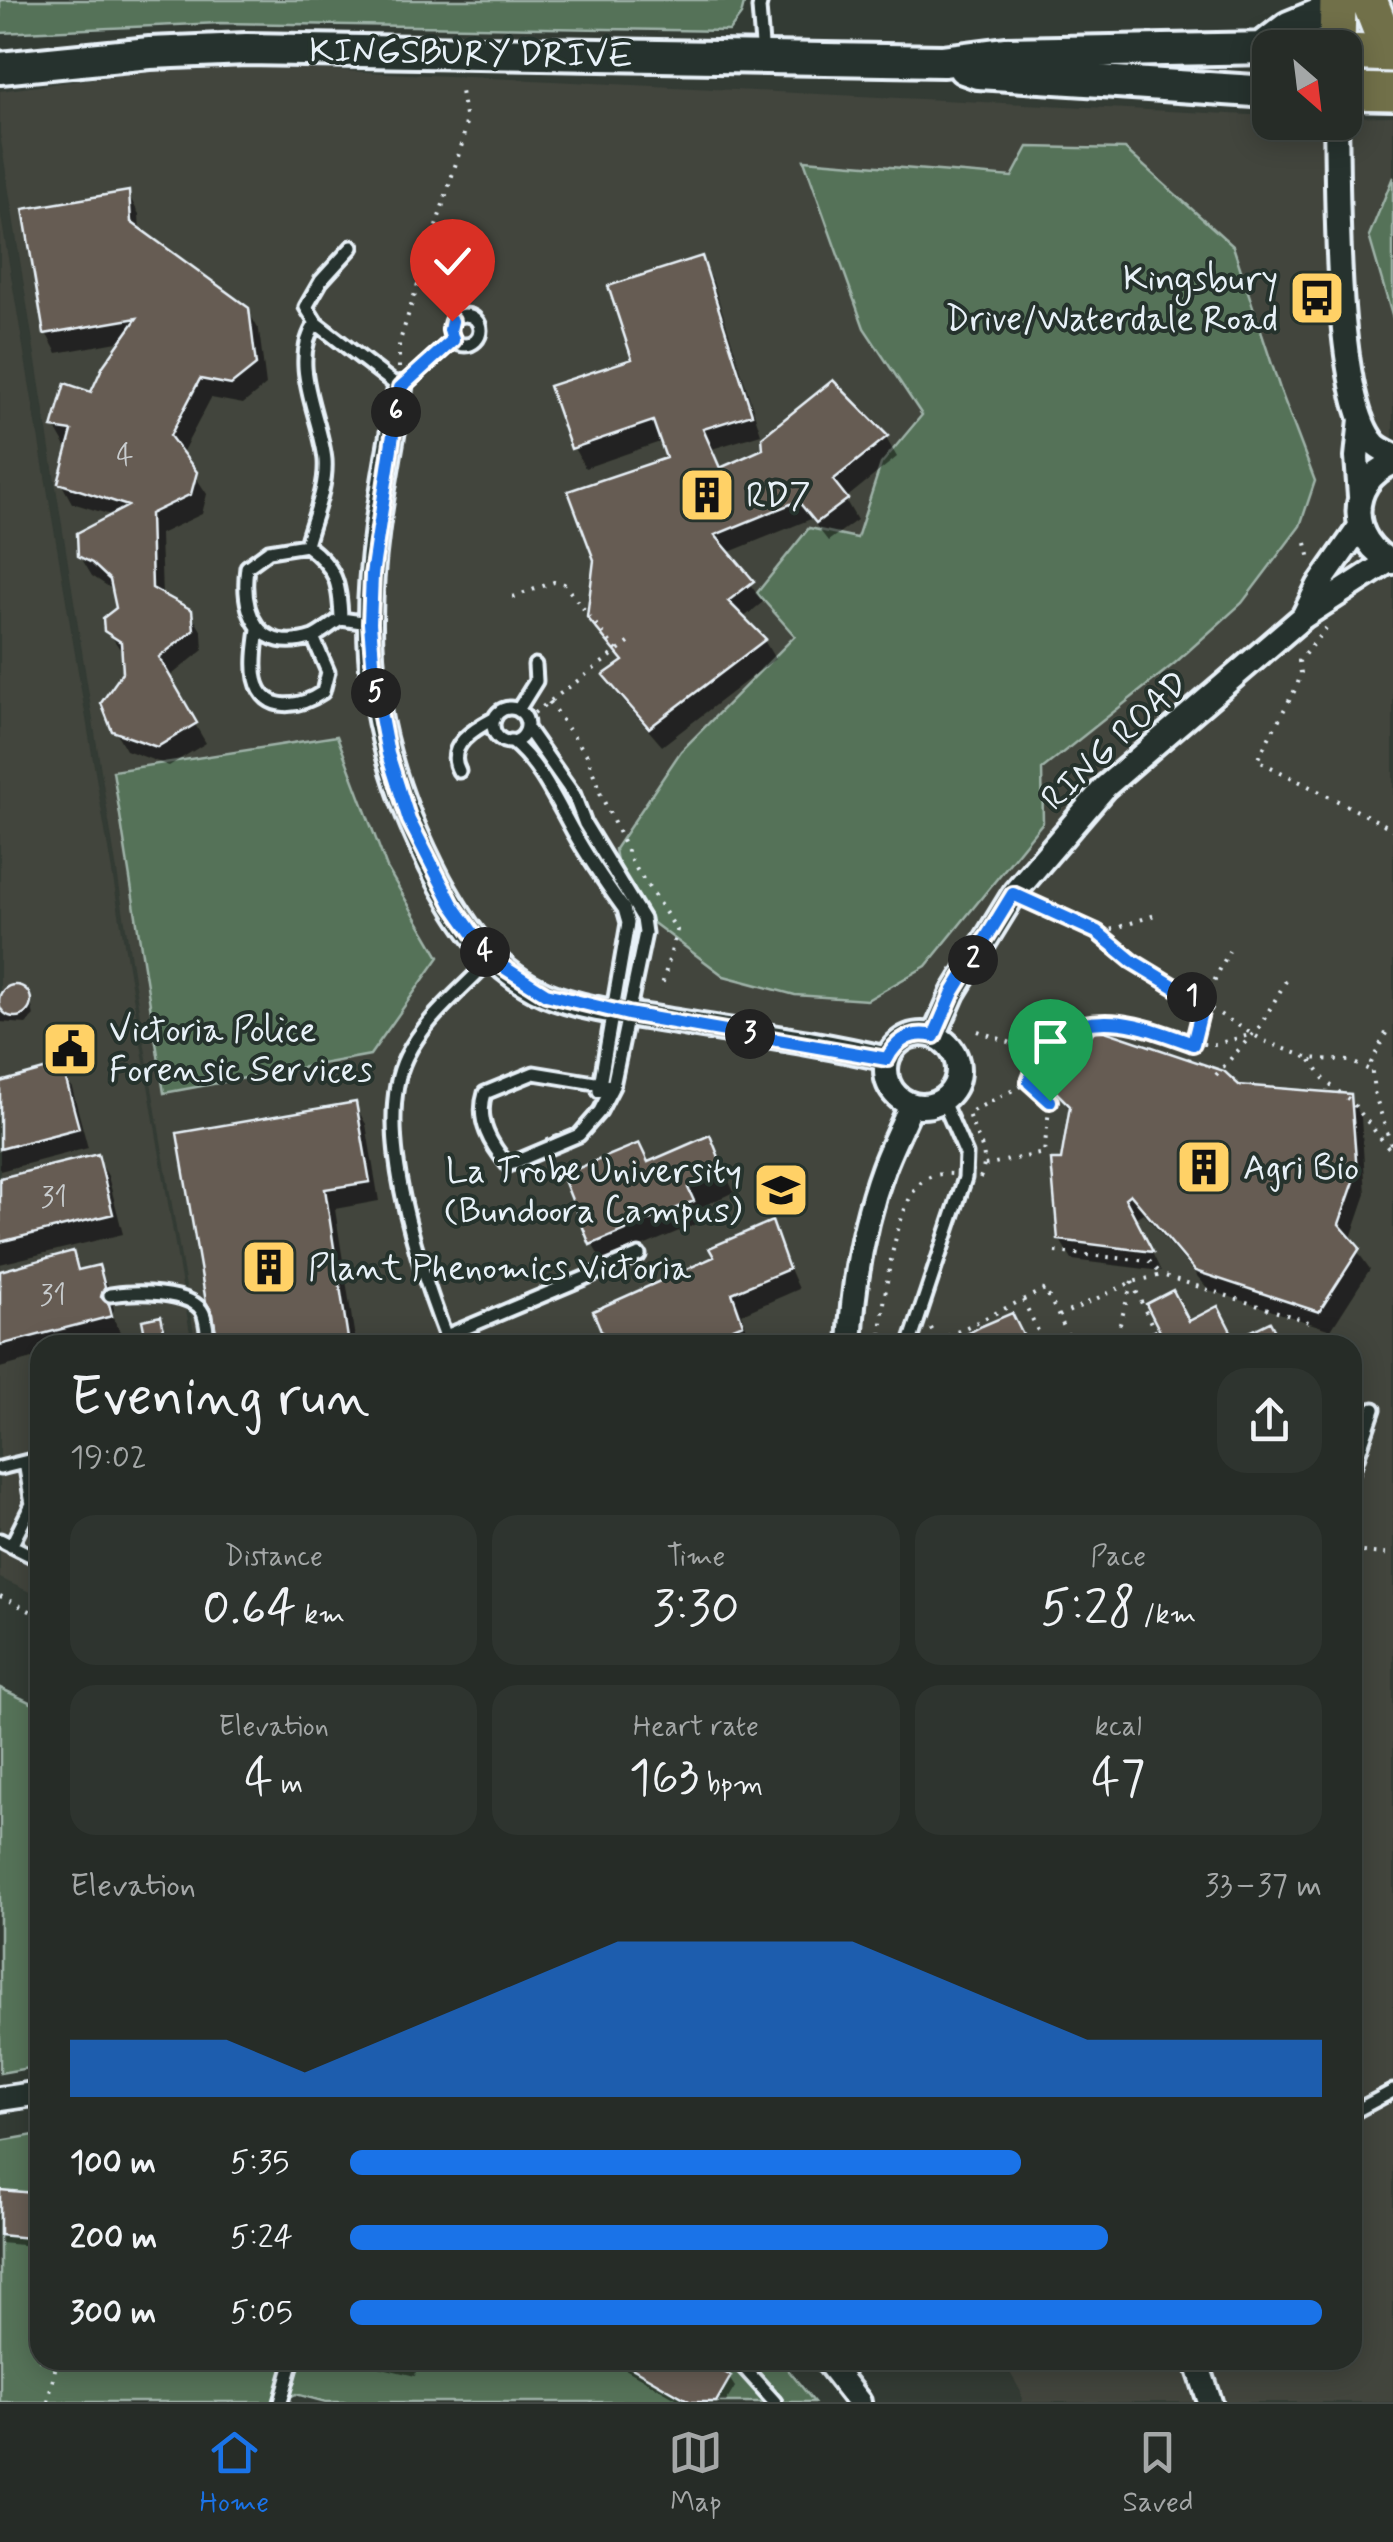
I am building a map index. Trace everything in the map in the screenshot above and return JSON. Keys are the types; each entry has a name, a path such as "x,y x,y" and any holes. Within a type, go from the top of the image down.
{"main road":[{"path":"1342,30 1349,2"},
{"path":"1286,30 1349,2"},
{"path":"1349,2 1382,33 1393,50"},
{"name":"KINGSBURY DRIVE","path":"0,68 150,53 246,49 942,62 1006,53 1252,48"},
{"path":"1362,51 1393,50"},
{"name":"KINGSBURY DRIVE","path":"942,62 978,72 1252,91"},
{"path":"1362,92 1393,92"}],"street":[{"path":"1337,140 1347,358 1361,419 1372,441 1393,459 1376,472 1360,496"},
{"path":"400,388 372,575 370,623 380,715 409,820 452,904 491,959 546,994 620,1012 887,1059"},
{"path":"1361,419 1357,457 1359,528 1366,542 1391,562"},
{"name":"RING ROAD","path":"934,1036 953,992 1013,894 1105,787 1325,593 1359,528"},
{"name":"RING ROAD","path":"1325,593 1391,562"},
{"path":"911,1035 934,1036 952,1049 958,1070 956,1082 942,1099 932,1104 911,1104 901,1100 887,1082 887,1059 901,1040 911,1035"},
{"path":"851,1335 870,1210 911,1104"},
{"path":"0,2099 30,2094"},
{"path":"834,2370 859,2402"},
{"path":"1199,2370 1210,2402"}],"lane":[{"path":"761,0 763,57"},
{"path":"352,247 321,281 306,308 316,323 400,388 453,340"},
{"path":"306,545 320,501 325,462 307,382 306,338 316,323"},
{"path":"341,619 340,585 323,557 306,545 269,551 247,567 247,614 258,629 281,640 313,636 341,619 370,623"},
{"path":"258,629 256,681 275,704 304,705 324,692 328,672 313,636"},
{"path":"511,742 522,737 536,680 535,665"},
{"path":"459,772 454,760 457,748 502,710 524,719 574,795 585,824 643,919 643,946 599,1084 600,1110"},
{"path":"495,718 496,734 520,749 558,798 572,829 624,909 628,934 613,1086 600,1110 579,1135 508,1165 482,1120 485,1094 526,1076 541,1074 613,1086"},
{"path":"446,1335 410,1221 394,1134 393,1106 406,1058 420,1034 491,959"},
{"path":"912,1335 965,1178 966,1154 942,1099"},
{"path":"461,1335 639,1255"},
{"path":"110,1295 142,1292 194,1303 203,1311 207,1335"},
{"path":"1362,1443 1374,1408"},
{"path":"0,1468 30,1461"},
{"path":"26,1462 30,1478"},
{"path":"30,1507 5,1543 30,1555"},
{"path":"1362,2108 1393,2091"},
{"path":"282,2402 291,2370"},
{"path":"746,2370 776,2402"}],"path":[{"path":"400,388 398,344 462,144 466,122 461,91"},
{"path":"1306,542 1336,614 1298,662 1301,673 1297,686 1257,760 1393,829"},
{"path":"512,598 554,582 564,584 617,651"},
{"path":"524,719 634,639"},
{"path":"549,702 588,755 608,812 633,864 677,930 662,989"},
{"path":"1013,894 1099,934 1132,961 1253,1034 1309,1058 1349,1061 1372,1070"},
{"path":"1099,934 1158,914"},
{"path":"1189,1060 1203,1004 1229,951"},
{"path":"1216,1074 1267,1017 1286,980"},
{"path":"968,1112 1029,1082 1053,1034 1104,1019 1138,1025 1193,1044 1216,1044 1253,1034"},
{"path":"978,1031 1040,1054"},
{"path":"1386,1033 1371,1063 1374,1092 1393,1152"},
{"path":"1309,1058 1326,1082 1351,1101 1393,1152"},
{"path":"985,1165 1044,1153 1050,1101 1029,1082"},
{"path":"881,1335 883,1295 912,1193 921,1182 938,1173 953,1174"},
{"path":"1056,1252 1149,1260 1162,1275"},
{"path":"1058,1316 1132,1282 1162,1275 1312,1323"},
{"path":"1117,1335 1132,1282"},
{"path":"1132,1282 1156,1335"},
{"path":"954,1335 1045,1289 1068,1335"},
{"path":"1022,1300 1040,1335"},
{"path":"930,1325 935,1335"},
{"path":"1362,1552 1393,1555"},
{"path":"0,1596 30,1611"},
{"path":"48,2402 55,2370"}],"shaded area":[{"name":"La Trobe University (Bundoora Campus)","path":"203,64 1252,115 1252,140 1362,140 1362,117 1393,116 1393,2402 1022,2402 1009,2370 1362,2370 1362,1335 194,1335 0,134 0,91"},
{"name":"Victoria Police Forensic Services","path":"0,211 190,1335 30,1335 30,1592 0,1578"}],"green space":[{"path":"0,0 745,0 741,15 729,31 220,23 0,33"},
{"path":"1028,147 1125,149 1233,246 1315,481 1300,526 1242,603 1175,663 1042,769 1043,822 926,966 867,1000 795,995 724,976 623,900 615,849 681,751 795,636 757,593 809,528 857,538 881,464 922,415 864,328 804,160 1012,177"},
{"path":"1393,177 1393,319 1369,236"},
{"path":"337,736 387,868 439,957 370,1055 164,1093 113,771"},
{"path":"0,1688 30,1702 30,2068 0,2073"},
{"path":"30,2136 30,2370 788,2370 814,2402 326,2402 296,2394 280,2402 0,2402 0,2141"}],"building":[{"path":"129,191 131,222 249,308 256,365 231,385 200,379 170,436 197,472 191,494 150,514 152,588 192,610 194,630 159,657 197,723 157,747 112,731 101,703 123,672 121,642 104,631 103,618 116,608 110,580 78,556 77,533 128,506 58,483 72,431 52,428 65,383 91,392 103,366 137,318 44,334 23,209"},
{"name":"RD7","path":"702,256 752,414 703,429 720,468 763,449 762,437 833,380 888,436 833,480 848,499 816,523 798,501 715,535 754,581 728,601 766,639 649,728 603,675 623,661 587,617 594,560 568,491 666,458 653,421 571,449 549,386 632,359 608,286"},
{"path":"15,985 26,990 31,1001 26,1012 15,1017 4,1012 -1,1001 4,990"},
{"name":"Agri Bio","path":"1096,1028 1224,1071 1239,1085 1351,1094 1357,1173 1339,1224 1360,1248 1319,1312 1195,1271 1130,1194 1125,1198 1153,1252 1058,1240 1051,1160 1061,1160 1070,1106 1054,1090"},
{"path":"62,1065 79,1128 0,1149 0,1082"},
{"name":"Plant Phenomics Victoria","path":"356,1102 370,1182 325,1189 347,1335 216,1335 213,1314 206,1302 177,1133"},
{"path":"710,1135 725,1172 688,1188 694,1201 590,1245 562,1175 639,1143 648,1162"},
{"path":"98,1154 113,1214 0,1242 0,1178"},
{"path":"772,1221 789,1269 732,1293 743,1324 717,1335 603,1335 593,1311 714,1257 709,1248"},
{"path":"73,1251 78,1270 99,1265 105,1287 101,1297 109,1304 112,1316 0,1345 0,1271"},
{"path":"1173,1290 1189,1321 1218,1306 1233,1335 1162,1335 1146,1304"},
{"path":"1012,1313 1023,1335 965,1335"},
{"path":"161,1316 165,1335 145,1335 142,1320"},
{"path":"1270,1322 1277,1335 1243,1335"},
{"path":"0,2190 30,2193 29,2238 0,2235"},
{"path":"635,2370 720,2370 731,2376 716,2402 691,2402"}],"place":[{"name":"Kingsbury Drive/Waterdale Road","path":"1317,298"},
{"name":"RD7","path":"707,495"},
{"name":"Victoria Police Forensic Services","path":"70,1049"},
{"name":"Agri Bio","path":"1204,1167"},
{"name":"La Trobe University (Bundoora Campus)","path":"781,1190"},
{"name":"Plant Phenomics Victoria","path":"269,1267"}],"route":[{"path":"452,321 453,340 400,388 372,575 370,623 380,715 409,820 470,932 491,959 546,994 628,1014 887,1059 892,1048 911,1035 934,1036 953,992 1013,894 1097,932 1132,961 1203,1004 1193,1044 1138,1025 1104,1019 1053,1034 1029,1082 1050,1101"}]}
